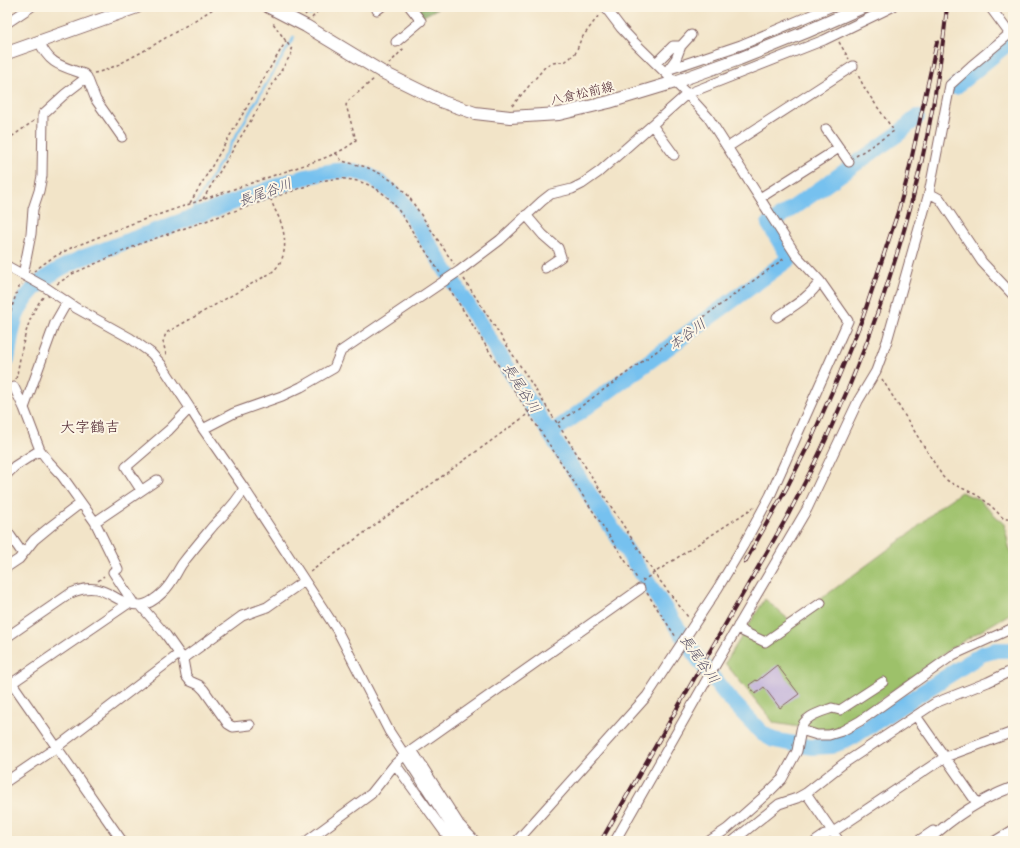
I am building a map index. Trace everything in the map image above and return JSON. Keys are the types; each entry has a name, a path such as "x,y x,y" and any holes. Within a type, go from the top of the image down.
{"main road":[{"path":"7,53 137,7"},
{"name":"八倉松前線","path":"273,9 306,26 382,72 444,102 475,113 510,117 559,114 609,102 675,82 754,53 858,9"}],"street":[{"path":"7,23 31,7"},
{"path":"396,42 421,21 410,7"},
{"path":"666,71 741,45 820,9 830,7"},
{"path":"203,429 234,413 291,393 334,368 341,351 457,272 500,240 551,194 572,189 599,172 687,94 835,35 892,7"},
{"path":"615,841 807,509 858,401 876,370 887,341 929,193 950,85 1011,33 990,7"},
{"path":"517,841 647,696 693,626 743,546 770,496 848,321 820,281 794,252 708,117 666,71 602,10"},
{"path":"666,71 676,59 681,46 692,35"},
{"path":"39,41 43,50 53,62 84,74 87,77 96,100 122,137"},
{"path":"656,63 673,46 681,46"},
{"path":"728,147 853,66"},
{"path":"27,277 33,209 42,176 43,114 87,77"},
{"path":"652,125 674,155"},
{"path":"826,129 849,162"},
{"path":"760,198 839,148"},
{"path":"929,193 940,199 982,262 1013,295"},
{"path":"526,215 543,235 558,248 561,257 544,268"},
{"path":"7,266 130,338 157,359 337,630 389,731 420,765 459,824 475,841"},
{"path":"777,317 810,294 820,281"},
{"path":"24,408 55,323 67,302"},
{"path":"14,387 24,408 40,450 62,476 95,522 118,569 113,572 135,604 166,635 181,657 186,676 190,681 204,690 228,724 233,727 250,725"},
{"path":"141,490 126,467 169,430 190,408"},
{"path":"7,474 15,466 40,450"},
{"path":"95,522 157,480"},
{"path":"122,841 10,681 135,604 148,603 164,591 186,559 213,526 240,498 244,488"},
{"path":"7,567 19,559 34,540 82,503"},
{"path":"7,531 23,554"},
{"path":"7,781 57,747 181,657 242,616 267,607 303,580"},
{"path":"308,841 371,794 395,764 408,752 641,585"},
{"path":"7,637 71,593 79,590 94,588 105,591 135,604"},
{"path":"738,626 744,632 765,642 821,603"},
{"path":"801,732 817,735 829,735 842,731 860,721 953,655 1013,629"},
{"path":"733,841 779,804 797,798 806,793 843,764 935,703 988,682 1013,670"},
{"path":"709,841 726,829 782,779 797,751 802,727 806,720 832,708 840,710 882,682"},
{"path":"916,716 977,803"},
{"path":"816,841 945,757 1013,732"},
{"path":"408,752 453,829 463,841"},
{"path":"395,764 451,841"},
{"path":"918,841 977,803 1013,786"},
{"path":"806,793 839,841"},
{"path":"928,841 954,818"},
{"path":"995,841 1013,830"}],"path":[{"path":"87,77 95,73 108,70 121,63 175,33 216,7"},
{"path":"306,26 321,7"},
{"path":"202,200 293,51 273,23 273,9"},
{"path":"503,116 545,67 553,63 566,61 576,52 581,39 602,10"},
{"path":"835,35 865,89 894,131 849,162"},
{"path":"190,204 286,42"},
{"path":"7,323 18,288 27,277 52,258 71,248 131,224 322,159 353,144 356,140 346,105 348,101 382,72"},
{"path":"7,140 43,114"},
{"path":"336,153 342,161 366,167 381,174 394,182 407,194 457,272 544,401 653,573 693,626"},
{"path":"157,359 166,354 163,342 166,333 269,274 279,265 284,253 284,239 279,218 272,206 271,199"},
{"path":"558,423 794,252"},
{"path":"876,370 944,477 950,483 981,497 1004,519 1012,519"},
{"path":"303,580 544,401"},
{"path":"641,585 653,573 770,496"},
{"path":"94,588 100,578 113,572"}],"green space":[{"path":"414,7 440,7 422,17"},
{"path":"961,492 978,499 1004,524 1011,555 1013,557 1013,612 950,649 852,721 832,730 812,729 774,723 725,663 765,599 788,619 806,610 913,531 942,505"}],"building":[{"path":"777,665 799,694 780,708 764,687 755,694 749,685 756,680 757,681"}],"waterway":[{"path":"310,15 316,7"},
{"path":"187,219 294,37"},
{"name":"本谷川","path":"955,87 1013,39"},
{"name":"本谷川","path":"777,219 898,134 917,117"},
{"name":"長尾谷川","path":"7,359 14,321 21,305 27,296 43,280 62,268 82,258 291,181 334,171 356,172 376,180 401,200 550,434 696,656 727,696 763,734 774,740 811,747 831,746 851,738 982,654 996,650 1013,650"},
{"name":"本谷川","path":"550,434 789,259 769,224 771,223"}],"railway":[{"path":"601,841 787,517 820,452 852,380 890,276 906,223 931,116 947,7"},
{"path":"745,562 786,489 811,440 863,317 898,212 907,179 937,42"}],"district":[{"name":"大字鶴吉","path":"90,426"}]}
